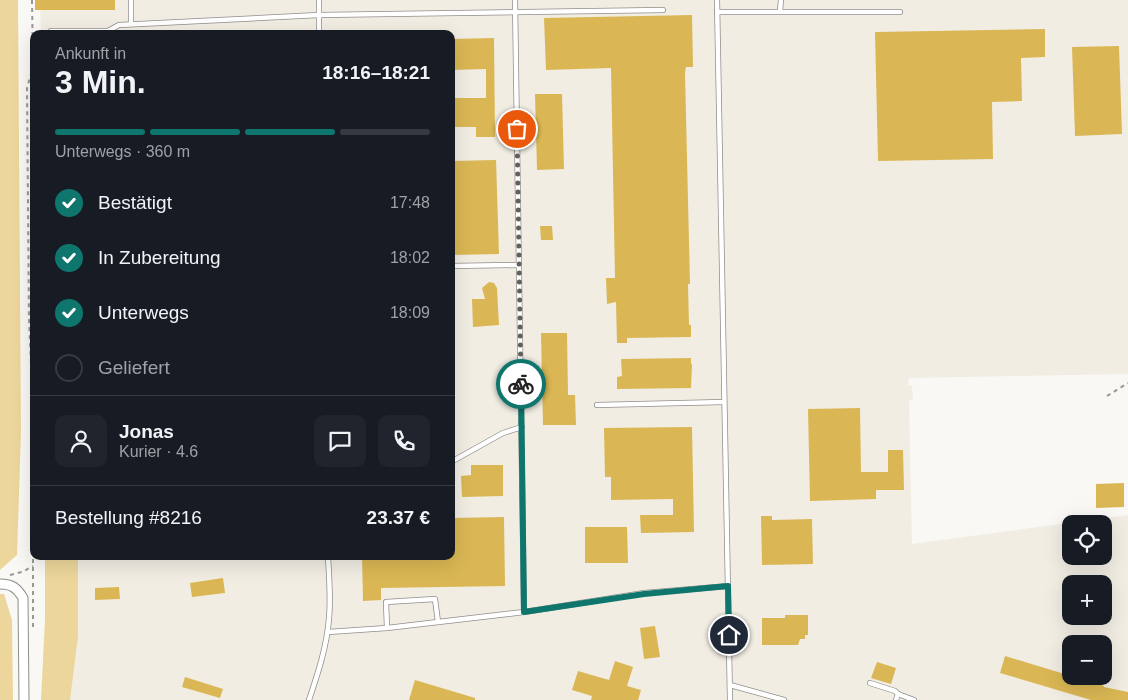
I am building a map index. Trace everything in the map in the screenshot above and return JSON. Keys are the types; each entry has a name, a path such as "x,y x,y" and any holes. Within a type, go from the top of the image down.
{"street":[{"path":"0,584 10,584 18,590 23,598 24,700"}],"lane":[{"path":"131,0 131,24"},
{"path":"318,0 319,30"},
{"path":"515,0 524,612"},
{"path":"717,0 730,700"},
{"path":"780,11 781,0"},
{"path":"110,30 119,25 131,24 319,15 664,10"},
{"path":"717,12 900,12"},
{"path":"455,266 518,264"},
{"path":"597,405 724,402"},
{"path":"455,460 504,433 522,427"},
{"path":"310,700 324,654 328,632 330,616 328,560"},
{"path":"328,632 387,628 524,612 644,594 728,586"},
{"path":"387,628 386,602 435,599 438,622"},
{"path":"870,684 895,691 914,700"},
{"path":"730,685 784,700"},
{"path":"896,700 898,694"}],"path":[{"path":"32,0 32,30"},
{"path":"30,78 27,88 30,342"},
{"path":"1107,396 1128,383"},
{"path":"33,560 33,627"},
{"path":"9,576 33,566"}],"shaded area":[{"path":"0,0 18,0 21,432 17,555 0,570"},
{"path":"40,0 1128,0 1128,374 909,378 908,385 912,386 913,399 909,400 912,544 1062,524 1062,565 1112,565 1112,517 1128,515 1128,700 53,700 56,560 455,560 455,30 41,30"},
{"path":"45,560 78,560 78,636 70,700 41,700 45,620"},
{"path":"0,594 4,594 12,620 13,700 0,700"}],"building":[{"path":"35,0 115,0 115,10 35,10"},
{"path":"692,15 693,67 686,67 685,73 690,284 688,284 691,337 627,338 627,343 617,343 616,302 607,304 606,278 615,278 611,68 546,70 544,18"},
{"path":"1045,29 1045,57 1021,58 1022,101 992,102 993,159 878,161 875,32"},
{"path":"494,38 495,137 476,137 476,127 455,127 455,98 486,98 486,69 455,70 455,39"},
{"path":"1119,46 1122,134 1075,136 1072,47"},
{"path":"535,94 562,94 564,169 537,170"},
{"path":"496,160 499,254 455,255 455,161"},
{"path":"540,226 552,226 553,240 541,240"},
{"path":"489,282 494,283 497,288 499,325 473,327 472,299 485,299 482,288"},
{"path":"541,333 567,333 568,395 575,395 576,425 543,425"},
{"path":"691,358 691,388 617,389 617,377 622,376 621,359"},
{"path":"860,408 861,472 888,472 888,450 903,450 904,490 876,490 876,499 810,501 808,409"},
{"path":"692,427 694,532 641,533 640,515 673,515 673,499 611,500 611,477 605,477 604,428"},
{"path":"471,465 503,465 503,496 462,497 461,476 471,475"},
{"path":"1124,483 1124,507 1096,508 1096,484"},
{"path":"761,516 772,516 772,520 812,519 813,564 762,565"},
{"path":"504,517 505,586 381,588 381,600 363,601 362,560 455,560 455,518"},
{"path":"585,527 627,527 628,563 585,563"},
{"path":"223,578 225,593 192,597 190,583"},
{"path":"119,587 120,599 95,600 95,588"},
{"path":"785,615 808,615 808,635 805,635 805,639 800,639 798,645 762,645 762,618 785,618"},
{"path":"655,626 660,657 644,659 640,628"},
{"path":"1005,656 1062,673 1062,685 1101,685 1128,692 1128,700 1091,700 1000,673"},
{"path":"615,661 633,667 627,686 641,690 638,700 591,700 592,696 572,690 578,671 609,680"},
{"path":"877,662 896,668 891,684 871,678"},
{"path":"185,677 223,689 220,698 182,687"},
{"path":"415,680 475,698 475,700 409,700"}],"way so far":[{"path":"517,129 521,384"}],"route":[{"path":"521,384 524,612 644,594 728,586 729,635"}]}
